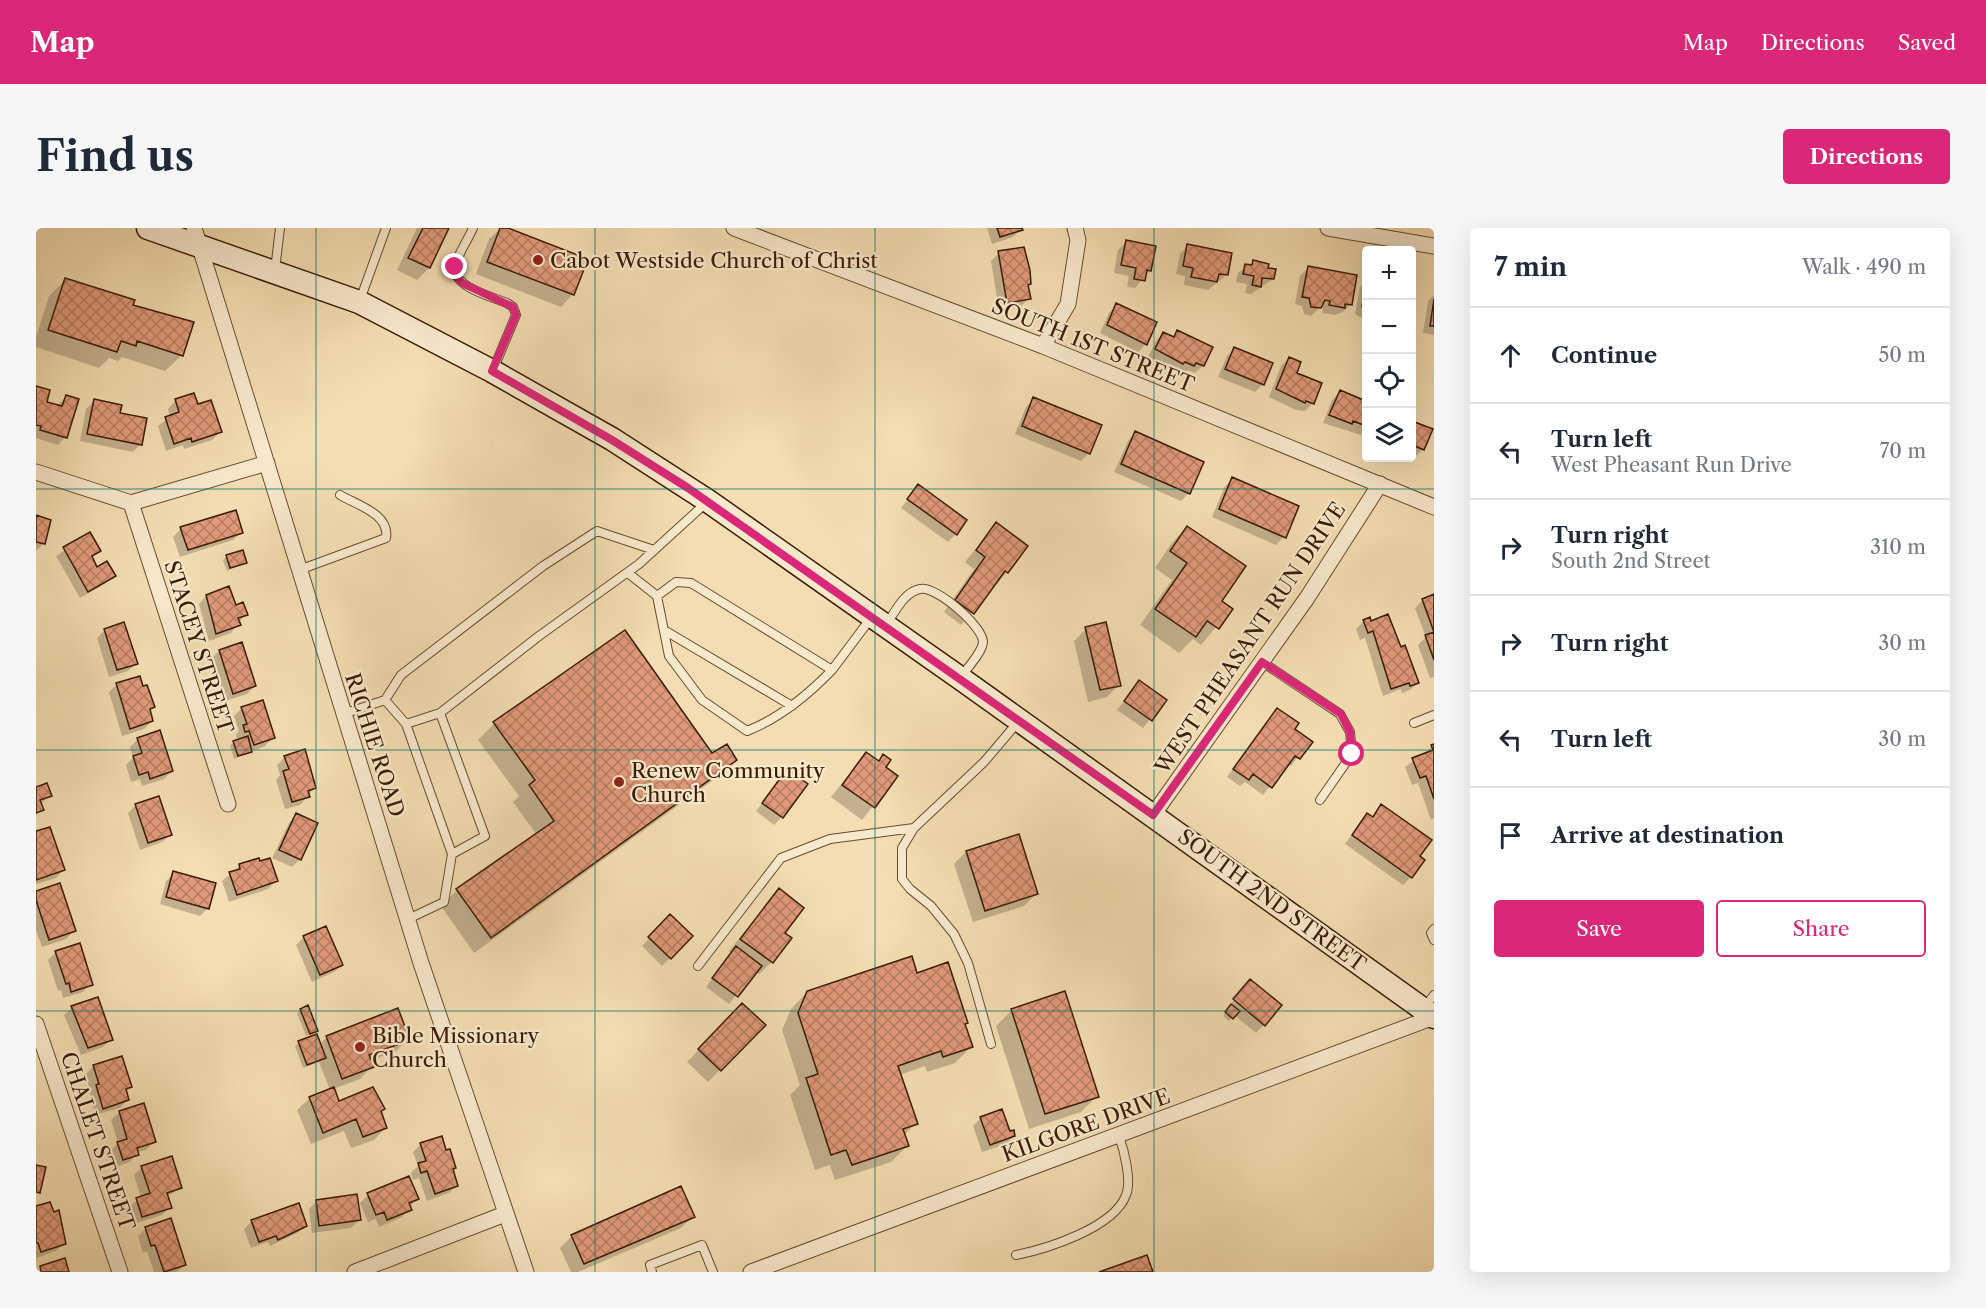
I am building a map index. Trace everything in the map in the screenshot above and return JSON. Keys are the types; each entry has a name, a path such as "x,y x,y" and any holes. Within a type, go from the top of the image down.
{"main road":[{"name":"SOUTH 2ND STREET","path":"148,228 197,236 275,271 359,302 492,371 612,440 708,501 1431,1010"}],"street":[{"name":"SOUTH 1ST STREET","path":"734,228 1043,346 1434,507"},
{"path":"1043,346 1068,304 1078,240 1075,228"},
{"path":"1328,228 1434,246"},
{"name":"RICHIE ROAD","path":"197,236 298,570 408,919 526,1272"},
{"path":"36,472 131,503 267,463"},
{"name":"WEST PHEASANT RUN DRIVE","path":"1153,815 1307,598 1380,484"},
{"name":"STACEY STREET","path":"131,503 228,804"},
{"name":"KILGORE DRIVE","path":"752,1272 1119,1136 1431,1010"},
{"name":"CHALET STREET","path":"36,1024 120,1272"},
{"path":"355,1272 505,1214"}],"lane":[{"path":"275,271 280,228"},
{"path":"359,302 386,228"},
{"path":"473,228 455,267 456,276 462,283 507,303 513,307 516,315 492,371"},
{"path":"298,570 386,538 388,529 382,519 340,495"},
{"path":"406,724 440,713 628,573 708,501"},
{"path":"343,714 385,700 401,675 543,566 597,531 654,550"},
{"path":"628,573 657,596 669,656 702,700 747,731 772,721 792,706 832,670 879,621 917,589 931,590 975,623 981,633 982,647 960,678"},
{"path":"657,596 676,582 692,583 832,670"},
{"path":"664,630 792,706"},
{"path":"1262,662 1341,714 1346,722 1352,754 1320,800"},
{"path":"385,700 406,724 452,854 444,902 408,919"},
{"path":"440,713 485,836 452,854"},
{"path":"1414,723 1434,715"},
{"path":"991,1044 968,963 954,934 931,906 910,890 902,879 902,848 914,828 984,762 1019,721"},
{"path":"698,966 781,858 831,839 914,828"},
{"path":"1434,929 1431,933 1434,940"},
{"path":"1016,1255 1033,1252 1084,1232 1103,1220 1118,1206 1127,1194 1125,1155 1119,1136"},
{"path":"652,1272 650,1265 702,1245 713,1272"}],"building":[{"path":"423,228 449,228 430,268 408,258"},
{"name":"Cabot Westside Church of Christ","path":"500,228 508,228 588,259 574,295 487,262"},
{"path":"997,228 1022,228 1023,230 1000,237"},
{"path":"1126,240 1156,246 1151,271 1147,270 1145,281 1134,279 1136,268 1121,265"},
{"path":"1187,244 1232,253 1228,275 1219,274 1217,282 1191,277 1193,268 1183,266"},
{"path":"1024,247 1030,270 1031,284 1028,285 1031,299 1007,303 998,251"},
{"path":"1253,260 1269,264 1268,268 1276,269 1274,279 1262,278 1261,287 1252,285 1254,276 1243,274 1245,264 1252,265"},
{"path":"1308,266 1357,275 1352,305 1345,304 1345,308 1329,305 1330,301 1325,300 1321,308 1311,307 1309,298 1302,297"},
{"path":"65,278 135,300 133,305 194,322 183,356 137,341 136,346 121,341 117,352 48,330"},
{"path":"1434,299 1434,326 1430,326"},
{"path":"1116,303 1157,322 1147,345 1107,325"},
{"path":"1177,330 1213,347 1204,366 1196,363 1194,366 1185,362 1183,364 1155,349 1163,332 1174,337"},
{"path":"1234,347 1273,363 1264,385 1225,369"},
{"path":"1289,357 1301,362 1297,373 1322,383 1314,404 1306,401 1305,403 1276,389"},
{"path":"36,386 50,390 47,402 62,406 66,395 79,399 67,438 40,430 41,426 36,425"},
{"path":"1340,390 1362,399 1362,424 1353,421 1352,424 1329,415"},
{"path":"194,393 198,404 211,400 222,432 192,442 191,438 174,444 165,417 179,412 175,399"},
{"path":"1033,397 1102,425 1090,454 1022,426"},
{"path":"94,399 122,405 120,413 147,418 142,445 87,434"},
{"path":"1416,423 1433,429 1424,450 1416,447"},
{"path":"1135,431 1204,462 1190,494 1121,464"},
{"path":"1232,477 1299,506 1286,538 1219,509"},
{"path":"918,484 967,520 957,535 907,499"},
{"path":"236,510 243,533 188,550 180,527"},
{"path":"36,515 51,520 45,544 36,542"},
{"path":"996,522 1028,546 1008,573 1005,571 974,614 955,600 985,557 976,550"},
{"path":"1187,526 1246,566 1222,601 1233,609 1219,629 1207,621 1196,637 1155,609 1187,563 1170,551"},
{"path":"90,532 101,551 92,556 97,567 107,561 116,576 88,592 63,547"},
{"path":"243,550 247,563 230,568 226,555"},
{"path":"229,586 236,605 243,602 248,615 238,618 241,625 216,634 206,595"},
{"path":"1434,594 1434,632 1422,599"},
{"path":"1388,614 1401,647 1405,645 1419,683 1410,686 1409,683 1391,689 1373,631 1368,633 1363,620 1370,617 1371,621"},
{"path":"124,622 138,664 117,670 104,629"},
{"path":"1106,622 1121,686 1100,690 1085,627"},
{"name":"Renew Community Church","path":"625,630 712,753 727,744 737,760 491,938 456,889 554,821 529,785 535,780 493,722"},
{"path":"1434,632 1434,660 1425,635"},
{"path":"242,642 256,686 233,694 219,650"},
{"path":"140,676 143,686 147,685 155,707 150,709 153,721 130,729 116,683"},
{"path":"1139,680 1167,700 1152,721 1124,701"},
{"path":"263,700 275,738 254,745 249,731 245,732 243,725 247,724 241,707"},
{"path":"1277,708 1299,723 1295,729 1313,742 1300,759 1295,756 1272,788 1253,774 1249,780 1233,769"},
{"path":"160,730 173,771 150,779 148,772 139,775 133,756 142,753 137,738"},
{"path":"248,736 252,752 238,756 233,741"},
{"path":"1434,744 1434,799 1426,776 1420,778 1412,758 1433,750 1431,745"},
{"path":"305,749 316,788 308,791 310,797 292,802 283,771 289,769 284,756"},
{"path":"866,752 879,761 883,754 891,760 886,767 898,776 875,808 842,785"},
{"path":"787,769 808,784 783,818 762,803"},
{"path":"47,783 52,796 40,800 44,810 36,813 36,787"},
{"path":"159,796 172,835 148,843 135,804"},
{"path":"1381,804 1432,840 1420,856 1425,860 1412,878 1352,835 1367,813 1373,817"},
{"path":"296,813 318,823 301,860 279,850"},
{"path":"50,827 65,870 36,880 36,831"},
{"path":"1019,834 1038,894 985,911 966,851"},
{"path":"259,858 260,861 270,858 278,881 237,895 229,872 240,869 239,864"},
{"path":"173,871 216,883 209,909 166,897"},
{"path":"60,883 76,931 49,940 36,900 36,891"},
{"path":"779,888 804,908 785,933 792,938 773,963 740,939"},
{"path":"670,914 693,936 671,959 648,937"},
{"path":"326,926 343,965 320,975 303,936"},
{"path":"80,943 93,985 71,992 55,951"},
{"path":"736,946 762,966 738,997 712,978"},
{"path":"912,956 917,973 948,962 968,1023 965,1024 973,1047 943,1057 941,1051 898,1066 918,1124 903,1129 909,1146 852,1165 846,1150 831,1155 806,1078 818,1074 798,1013 807,991"},
{"path":"1250,979 1282,1005 1265,1026 1233,999"},
{"path":"1065,991 1099,1097 1045,1114 1011,1009"},
{"path":"98,997 113,1040 88,1048 71,1006"},
{"path":"742,1003 766,1025 721,1071 698,1049"},
{"path":"1231,1004 1240,1011 1233,1019 1225,1012"},
{"path":"308,1005 318,1031 310,1034 300,1009"},
{"name":"Bible Missionary Church","path":"398,1008 410,1040 369,1055 374,1067 342,1079 326,1036"},
{"path":"317,1034 326,1058 307,1065 298,1041"},
{"path":"122,1056 132,1087 126,1089 129,1100 103,1109 93,1065"},
{"path":"334,1087 339,1101 373,1087 385,1109 381,1111 387,1128 363,1137 356,1119 323,1133 309,1097"},
{"path":"144,1103 156,1142 137,1148 139,1155 123,1160 117,1142 127,1139 119,1111"},
{"path":"1002,1109 1010,1131 1014,1130 1015,1136 990,1145 980,1117"},
{"path":"442,1136 446,1150 450,1149 456,1168 453,1169 458,1186 435,1194 427,1171 421,1173 418,1163 426,1161 420,1143"},
{"path":"172,1156 182,1188 167,1193 172,1208 142,1217 136,1198 150,1193 141,1166"},
{"path":"36,1165 46,1167 40,1193 36,1192"},
{"path":"409,1176 419,1199 409,1203 412,1210 387,1220 384,1212 376,1215 367,1193"},
{"path":"681,1186 695,1217 584,1264 571,1235"},
{"path":"357,1194 361,1220 319,1226 316,1200"},
{"path":"50,1202 54,1212 59,1210 66,1244 41,1252 36,1243 36,1206"},
{"path":"299,1203 307,1226 278,1240 276,1236 259,1242 251,1220"},
{"path":"171,1218 186,1265 164,1272 155,1245 151,1246 145,1227"},
{"path":"1147,1255 1153,1272 1099,1272"},
{"path":"65,1258 69,1272 41,1272 40,1266"}],"place":[{"name":"Cabot Westside Church of Christ","path":"538,260"},
{"name":"Renew Community Church","path":"619,782"},
{"name":"Bible Missionary Church","path":"360,1047"}],"route":[{"path":"455,267 456,276 462,283 507,303 513,307 516,315 492,371 612,440 688,488 1153,815 1262,662 1341,714 1350,732 1352,754"}]}
